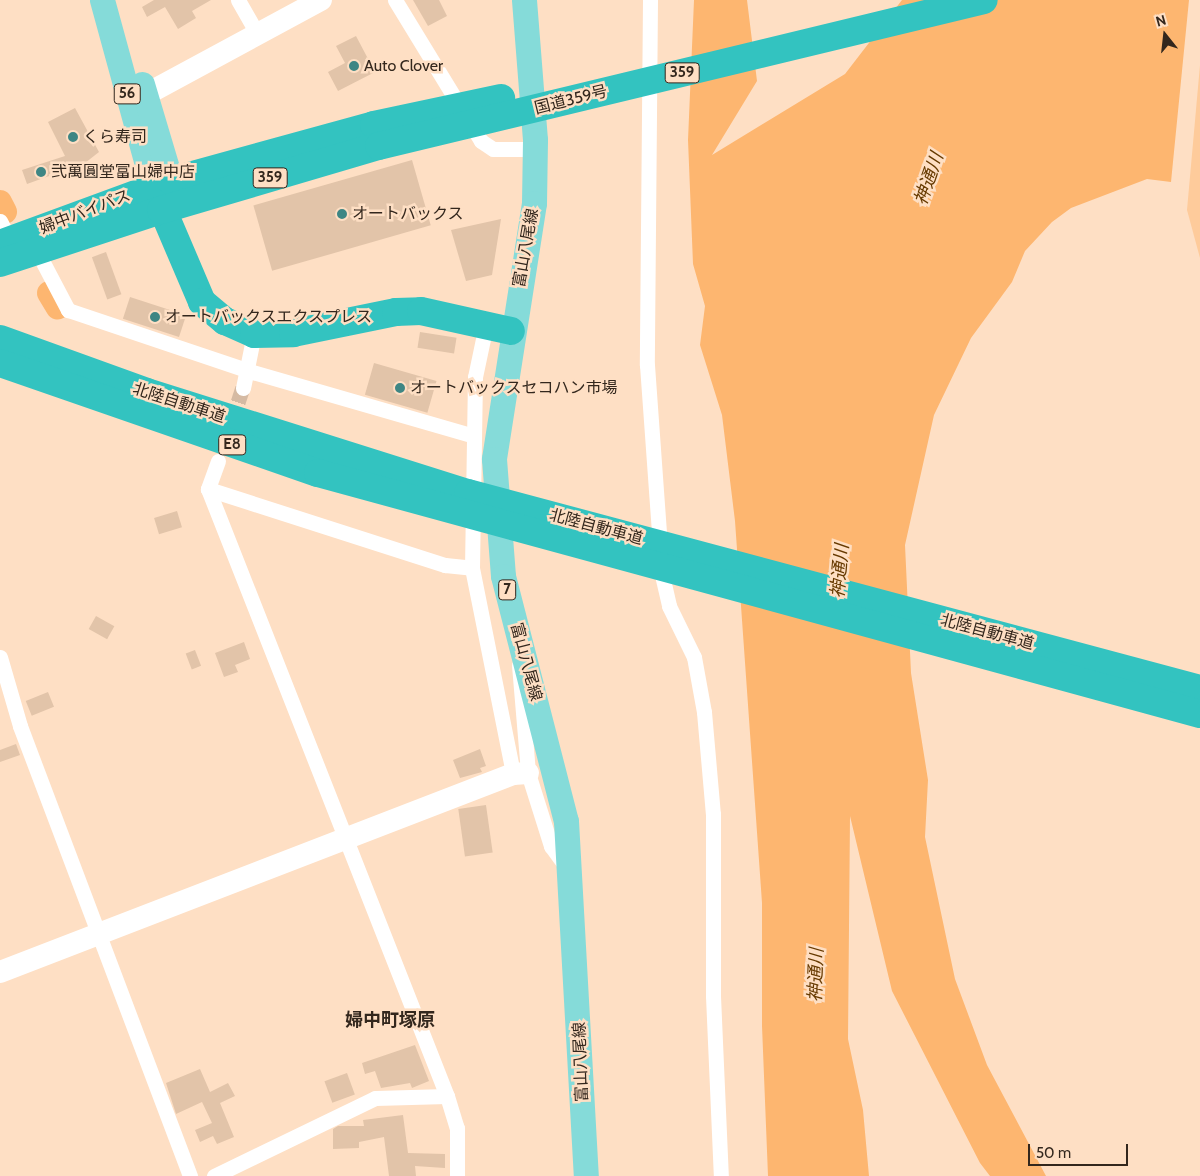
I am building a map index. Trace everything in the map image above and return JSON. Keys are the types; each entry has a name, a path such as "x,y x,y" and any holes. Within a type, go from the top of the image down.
{"highway":[{"name":"国道359号","path":"167,202 376,136 521,94 911,0"},
{"name":"国道359号","path":"376,136 984,0"},
{"name":"婦中バイパス","path":"2,236 167,202"},
{"name":"婦中バイパス","path":"2,236 37,251 167,202"},
{"path":"167,202 193,288 202,302 225,322 254,334 293,333 396,312 421,311 499,328"},
{"name":"北陸自動車道","path":"4,348 202,410 468,505 1200,714"},
{"name":"北陸自動車道","path":"468,505 1200,690"}],"main road":[{"name":"56","path":"102,0 167,202"},
{"name":"56","path":"120,0 145,95 167,202"},
{"name":"富山八尾線","path":"524,0 535,149 534,203 499,328 494,459 503,576 560,787 569,870 586,1176"}],"street":[{"path":"238,0 258,35"},
{"path":"145,95 321,0"},
{"path":"395,0 481,141 493,148 535,149"},
{"path":"650,0 648,373 662,575 669,606 694,657 705,721 713,814 713,996 721,1176"},
{"path":"37,251 68,310 249,371 474,436"},
{"path":"499,328 475,377 472,568 520,773 551,846 569,870"},
{"path":"243,388 249,371 254,334"},
{"path":"218,461 208,489 447,1096 457,1128 457,1176"},
{"path":"208,489 445,565 472,568"},
{"path":"519,636 520,773"},
{"path":"0,658 20,726 190,1176"},
{"path":"0,972 520,773"},
{"path":"214,1176 375,1098 447,1096"}],"shaded area":[{"path":"1200,65 1200,258 1187,210"}],"water":[{"name":"神通川","path":"694,0 747,0 757,81 712,155 845,74 902,0 1189,0 1171,182 1147,179 1071,208 1052,222 1025,251 1012,282 971,338 934,415 905,545 911,673 928,780 925,837 955,979 987,1065 1046,1176 990,1176 980,1163 892,991 850,816 848,1039 863,1110 869,1176 768,1176 762,1026 762,903 735,521 722,415 700,345 705,306 693,264 688,140"}],"building":[{"path":"154,0 211,0 192,11 196,18 178,29 165,7 147,17 142,7"},
{"path":"413,0 439,0 447,16 428,26"},
{"path":"356,36 375,72 338,91 328,72 345,63 336,46"},
{"name":"くら寿司","path":"75,108 99,152 85,163 27,184 22,170 65,156 48,122"},
{"name":"オートバックス","path":"412,160 431,225 272,271 253,205"},
{"path":"501,219 492,275 466,281 451,230"},
{"path":"106,252 121,294 107,299 92,257"},
{"name":"オートバックスエクスプレス","path":"130,297 186,315 179,337 123,319"},
{"path":"420,332 457,338 454,354 417,348"},
{"name":"オートバックスセコハン市場","path":"374,363 436,381 427,413 365,395"},
{"path":"177,511 182,527 159,534 154,518"},
{"path":"96,616 114,626 107,639 89,629"},
{"path":"244,642 250,659 235,665 238,672 224,677 215,653"},
{"path":"195,650 201,666 192,669 186,654"},
{"path":"48,692 54,707 32,716 26,701"},
{"path":"16,744 20,755 0,762 0,750"},
{"path":"480,749 486,766 480,768 482,772 460,778 453,760"},
{"path":"486,805 493,853 465,856 458,809"},
{"path":"415,1045 429,1081 412,1088 410,1083 381,1088 375,1071 365,1074 362,1063"},
{"path":"200,1069 210,1092 228,1083 235,1096 220,1103 234,1137 217,1144 213,1136 200,1142 195,1130 212,1123 202,1102 176,1114 166,1083"},
{"path":"347,1073 355,1095 332,1103 324,1081"},
{"path":"403,1115 408,1153 445,1154 445,1168 415,1166 416,1176 389,1176 384,1137 359,1142 359,1148 333,1149 333,1129 338,1126 364,1126 363,1120"}],"waterway":[{"path":"0,202 5,212"},
{"path":"49,293 58,308"}],"tunnel":[{"path":"231,424 243,388"}],"place":[{"name":"Auto Clover","path":"354,66"},
{"name":"くら寿司","path":"73,137"},
{"name":"弐萬圓堂富山婦中店","path":"41,172"},
{"name":"オートバックス","path":"342,214"},
{"name":"オートバックスエクスプレス","path":"155,317"},
{"name":"オートバックスセコハン市場","path":"400,388"}],"district":[{"name":"婦中町塚原","path":"390,1020"}]}
